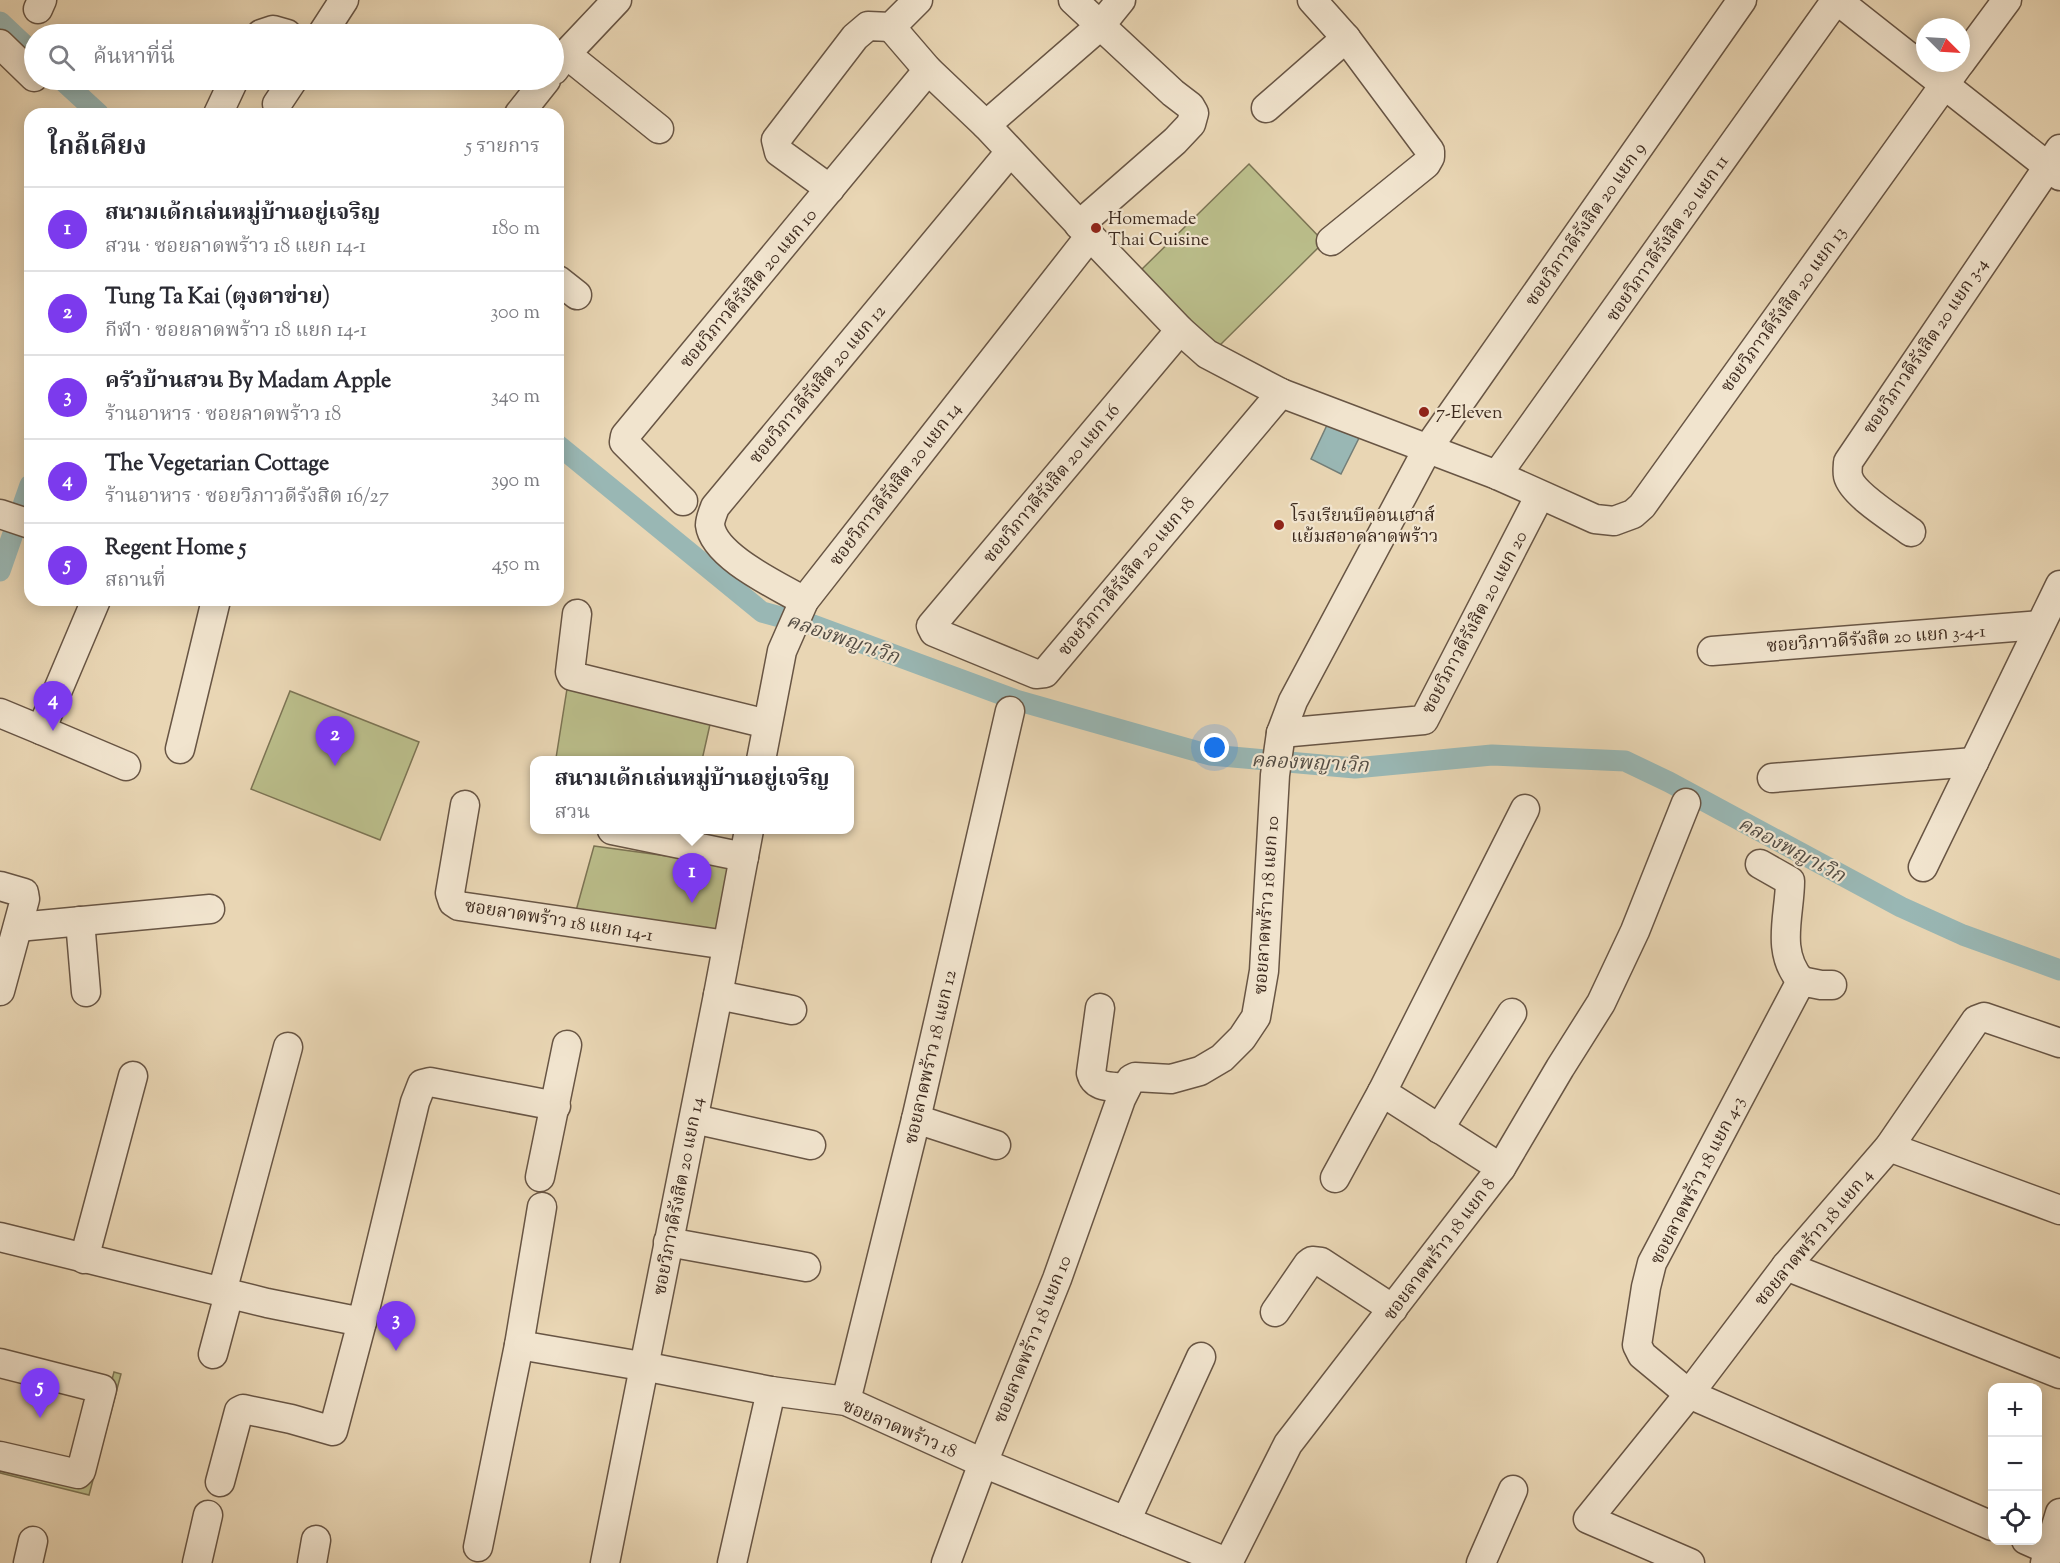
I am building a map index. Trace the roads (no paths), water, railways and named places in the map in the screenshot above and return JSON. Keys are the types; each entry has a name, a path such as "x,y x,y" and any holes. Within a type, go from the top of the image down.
{"street":[{"path":"328,24 344,0"},
{"path":"564,58 617,0"},
{"path":"891,27 918,0"},
{"path":"1073,0 1100,26"},
{"path":"986,125 1100,26 1121,0"},
{"path":"1312,0 1346,38 1427,145 1430,157 1426,164 1330,241"},
{"name":"ซอยวิภาวดีรังสิต 20 แยก 9","path":"1428,448 1742,0"},
{"path":"1837,0 1944,86 2056,164"},
{"name":"ซอยวิภาวดีรังสิต 20 แยก 11","path":"1497,475 1837,0"},
{"name":"ซอยวิภาวดีรังสิต 20 แยก 13","path":"1970,50 2007,0"},
{"path":"830,189 779,152 776,140 855,38 868,26 891,27 928,70 986,125 1180,330 1207,354 1281,393 1497,475 1540,495"},
{"name":"ซอยวิภาวดีรังสิต 20 แยก 14","path":"762,756 782,651 804,601 1085,231 1191,124 1194,113 1190,106 1100,26"},
{"path":"1266,108 1346,38"},
{"path":"0,44 24,67"},
{"path":"564,65 659,129"},
{"name":"ซอยวิภาวดีรังสิต 20 แยก 10","path":"683,501 624,442 625,436 928,70"},
{"name":"ซอยวิภาวดีรังสิต 20 แยก 13","path":"1540,495 1595,519 1614,521 1633,514 1642,506 1954,72"},
{"path":"221,108 229,90"},
{"path":"277,104 286,90"},
{"path":"524,108 538,90"},
{"name":"ซอยวิภาวดีรังสิต 20 แยก 12","path":"804,601 730,555 717,540 710,524 715,507 1010,152"},
{"name":"ซอยวิภาวดีรังสิต 20 แยก 3-4","path":"1911,532 1851,484 1847,474 1848,462 2056,164"},
{"name":"ซอยวิภาวดีรังสิต 20 แยก 16","path":"940,635 934,632 931,626 1180,330"},
{"name":"ซอยวิภาวดีรังสิต 20 แยก 18","path":"940,635 1036,674 1045,673 1281,393"},
{"name":"ซอยลาดพร้าว 18 แยก 10","path":"946,1563 982,1463 1057,1279 1131,1079 1135,1077 1171,1079 1200,1071 1222,1058 1242,1038 1256,1017 1264,971 1275,775 1281,733 1293,701 1428,448"},
{"name":"ซอยวิภาวดีรังสิต 20 แยก 20","path":"1281,733 1424,720 1540,495"},
{"path":"1923,867 2060,585"},
{"path":"41,730 93,606"},
{"path":"180,749 215,606"},
{"path":"577,614 570,672 573,676 767,724"},
{"name":"ซอยวิภาวดีรังสิต 20 แยก 3-4-1","path":"1712,651 2040,625"},
{"name":"ซอยลาดพร้าว 18 แยก 12","path":"846,1401 916,1119 1010,711"},
{"path":"0,713 126,766"},
{"path":"1772,778 1974,762"},
{"path":"1501,1168 1601,1003 1635,931 1686,803"},
{"name":"ซอยลาดพร้าว 18 แยก 14-1","path":"465,805 450,893 453,902 459,906 727,945"},
{"path":"1335,1178 1382,1092 1525,809"},
{"path":"632,834 744,857"},
{"name":"ซอยวิภาวดีรังสิต 20 แยก 14","path":"605,1563 748,834"},
{"path":"1760,864 1790,881 1785,927 1793,972 1801,981 1832,985"},
{"path":"0,886 24,893 25,899 0,991"},
{"path":"18,927 210,909"},
{"path":"80,921 86,992"},
{"name":"ซอยลาดพร้าว 18 แยก 4-3","path":"1801,981 1652,1263 1637,1345 1642,1355 1689,1394 1988,1524"},
{"path":"718,995 792,1010"},
{"path":"1100,1008 1091,1073 1093,1080 1099,1085 1126,1088"},
{"path":"1439,1129 1512,1013"},
{"name":"ซอยลาดพร้าว 18 แยก 4","path":"1690,1563 1588,1519 1689,1394 1786,1266 1889,1147 1976,1020 1984,1017 2060,1043"},
{"path":"540,1177 567,1046"},
{"path":"213,1354 226,1293 288,1047"},
{"path":"84,1259 133,1076"},
{"path":"220,1482 239,1411 243,1409 333,1431 415,1102 422,1084 430,1082 556,1106"},
{"name":"ซอยลาดพร้าว 18 แยก 8","path":"1229,1563 1288,1444 1501,1168 1382,1092"},
{"path":"694,1119 811,1145"},
{"path":"916,1119 996,1145"},
{"path":"1889,1147 2060,1210"},
{"path":"478,1547 519,1345 542,1207"},
{"path":"0,1237 226,1293 362,1322"},
{"path":"668,1242 806,1267"},
{"path":"1275,1312 1308,1264 1315,1261 1321,1262 1393,1309"},
{"path":"1786,1266 2060,1374"},
{"name":"ซอยลาดพร้าว 18","path":"519,1345 645,1366 771,1391 846,1401 982,1463 1229,1563"},
{"path":"1126,1521 1202,1357"},
{"path":"0,1362 102,1389 78,1474 0,1456"},
{"path":"732,1563 771,1391"},
{"path":"1481,1563 1513,1490"},
{"path":"2040,1551 2060,1513"},
{"path":"197,1563 208,1515"}],"water":[{"path":"1328,423 1359,438 1341,474 1311,459"}],"waterway":[{"name":"คลองพญาเวิก","path":"0,22 24,45"},
{"name":"คลองพญาเวิก","path":"73,90 92,108"},
{"name":"คลองพญาเวิก","path":"564,450 762,612 797,619 1016,700 1210,755 1355,768 1492,755 1625,761 1669,782 1901,907 1963,935 2060,970"},
{"path":"0,571 24,502"}],"place":[{"name":"Homemade Thai Cuisine","path":"1096,228"},
{"name":"7-Eleven","path":"1424,412"},
{"name":"โรงเรียนบีคอนเฮาส์ แย้มสอาดลาดพร้าว","path":"1279,525"},
{"name":"The Vegetarian Cottage","path":"53,731"},
{"name":"Tung Ta Kai (ตุงตาข่าย)","path":"335,766"},
{"name":"สนามเด้กเล่นหมู่บ้านอยู่เจริญ","path":"692,903"},
{"name":"ครัวบ้านสวน By Madam Apple","path":"396,1351"},
{"name":"Regent Home 5","path":"40,1418"}]}
